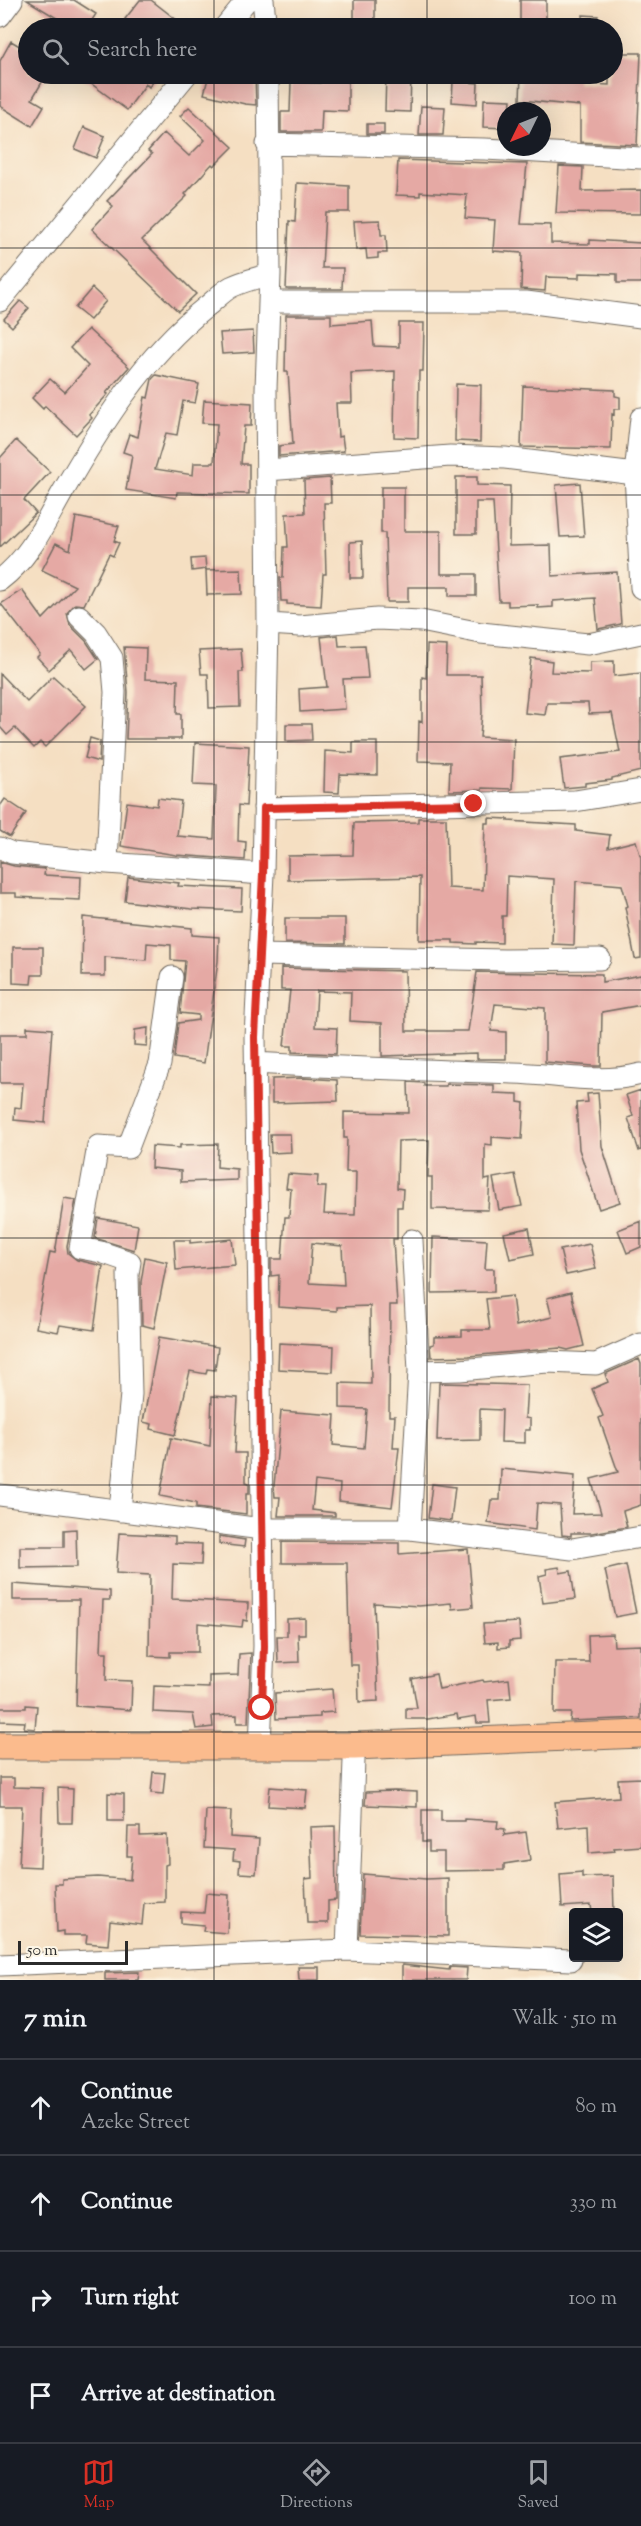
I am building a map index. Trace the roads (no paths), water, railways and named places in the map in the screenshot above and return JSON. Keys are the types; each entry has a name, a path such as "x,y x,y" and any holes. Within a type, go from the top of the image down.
{"main road":[{"path":"0,1746 354,1746 641,1734"},
{"path":"0,1759 354,1760 641,1747"}],"street":[{"path":"0,16 12,0"},
{"path":"232,18 247,0"},
{"path":"263,0 265,18"},
{"path":"0,300 180,84"},
{"path":"260,1747 264,1646 255,1063 263,874 268,624 266,390 270,274 268,84"},
{"path":"267,144 497,150 641,158"},
{"path":"0,580 12,572 36,543 61,495 123,395 162,348 194,316 230,288 270,274"},
{"path":"270,302 526,302 641,316"},
{"path":"641,418 635,474 641,588"},
{"path":"267,470 450,456 505,458 635,474"},
{"path":"79,616 96,633 112,658 115,692 107,863"},
{"path":"268,624 300,626 377,619 421,621 482,633 588,644 641,633"},
{"path":"264,808 575,801 641,790"},
{"path":"0,848 12,853 107,863 263,874"},
{"path":"260,955 505,960 600,959"},
{"path":"120,1511 131,1394 128,1274 130,1262 80,1248 99,1146 128,1148 160,1064 172,977"},
{"path":"255,1063 377,1070 516,1073 576,1080 623,1078 641,1074"},
{"path":"410,1529 419,1371 412,1240"},
{"path":"419,1371 460,1370 547,1362 596,1364 641,1344"},
{"path":"0,1495 262,1529 410,1529 572,1549 641,1537"},
{"path":"347,1950 354,1760"},
{"path":"0,1965 347,1950 569,1960"}]}
